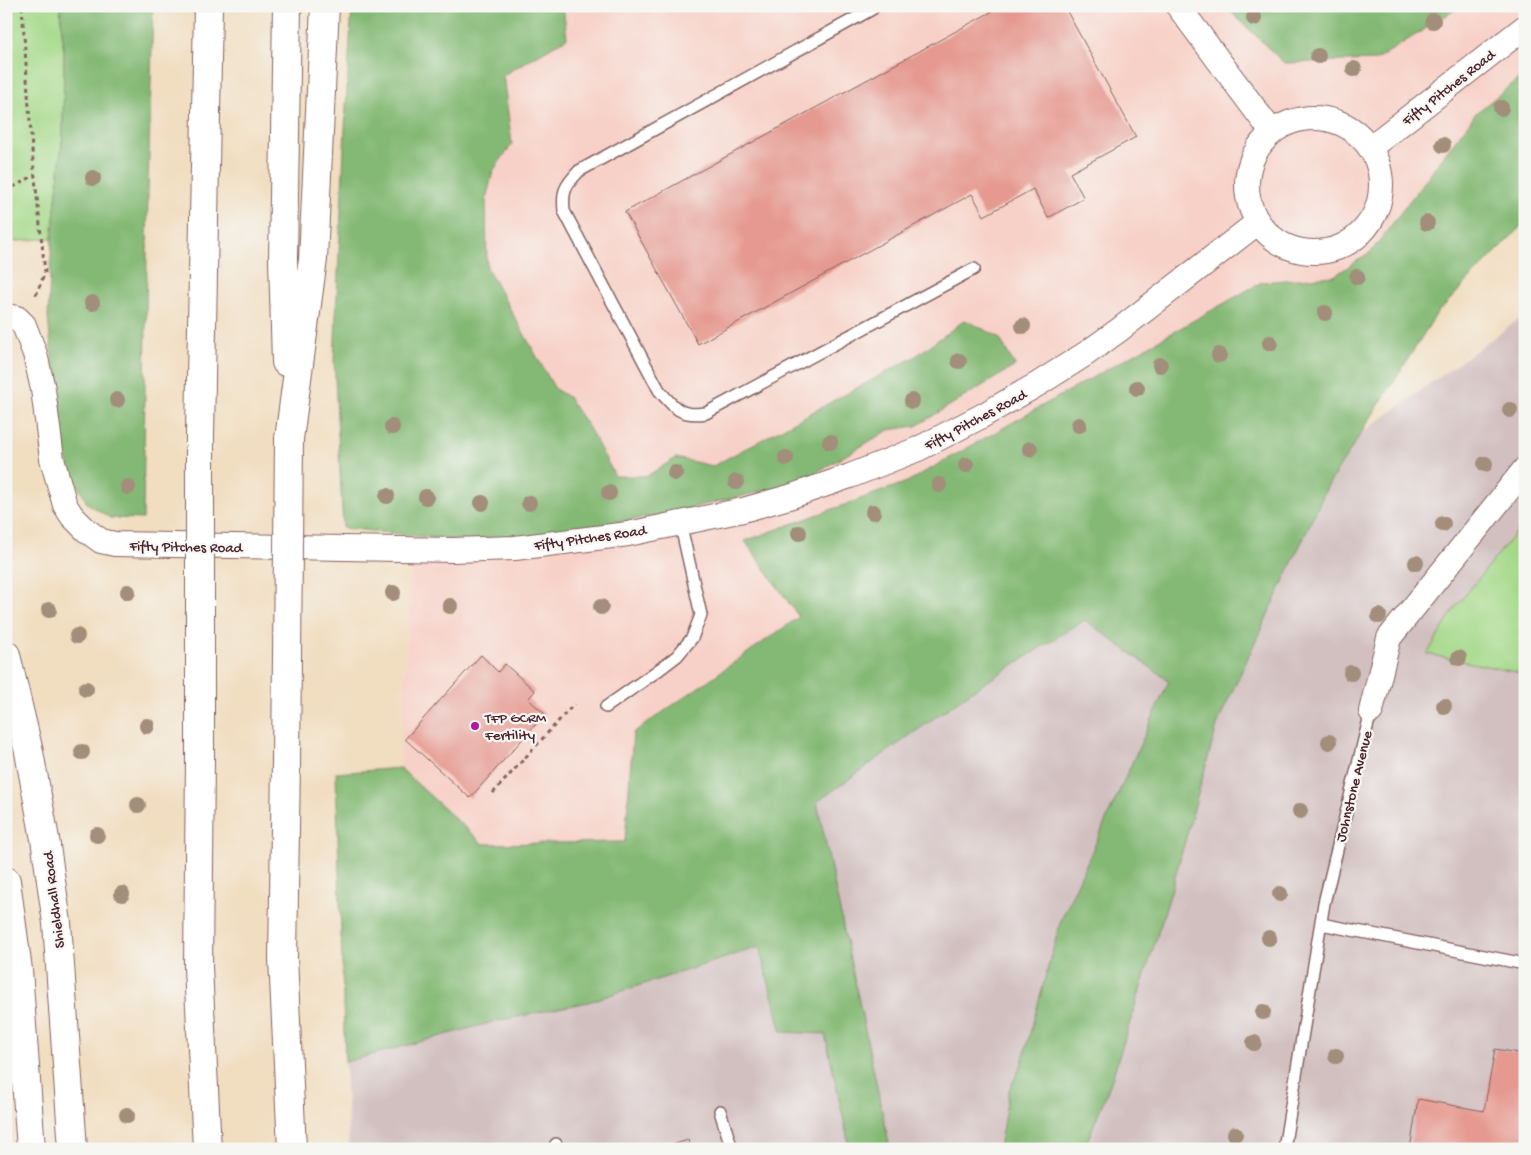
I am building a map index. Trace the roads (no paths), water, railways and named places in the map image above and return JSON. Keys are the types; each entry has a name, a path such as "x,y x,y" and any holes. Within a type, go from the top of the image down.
{"main road":[{"path":"207,1149 198,967 200,434 208,6"},
{"path":"287,6 283,260 288,440 286,763 282,958 292,1149"},
{"path":"288,440 314,260 325,6"},
{"name":"Shieldhall Road","path":"6,655 29,752 45,839 57,923 73,1149"},
{"path":"6,881 18,970 31,1149"}],"street":[{"path":"1178,6 1272,132"},
{"name":"Fifty Pitches Road","path":"1371,147 1525,27"},
{"path":"1306,118 1338,122 1355,131 1371,147 1381,167 1382,199 1367,229 1337,249 1321,252 1284,246 1257,223 1246,196 1250,162 1260,144 1272,132 1306,118"},
{"name":"Fifty Pitches Road","path":"15,320 35,354 43,389 52,459 65,506 86,530 101,541 115,544 453,550 515,548 628,534 743,510 789,497 850,476 918,449 980,417 1087,353 1257,223"},
{"name":"Johnstone Avenue","path":"1371,711 1389,638 1525,469"}],"lane":[{"path":"871,6 872,9 579,172 567,184 563,199 564,211 659,390 674,408 692,415 706,414 974,269"},
{"path":"606,707 677,656 692,638 702,615 680,522"},
{"name":"Johnstone Avenue","path":"1284,1149 1324,903 1371,711"},
{"path":"1321,924 1525,964"},
{"path":"720,1111 732,1149"}],"place":[{"name":"TFP GCRM Fertility","path":"475,726"}]}
